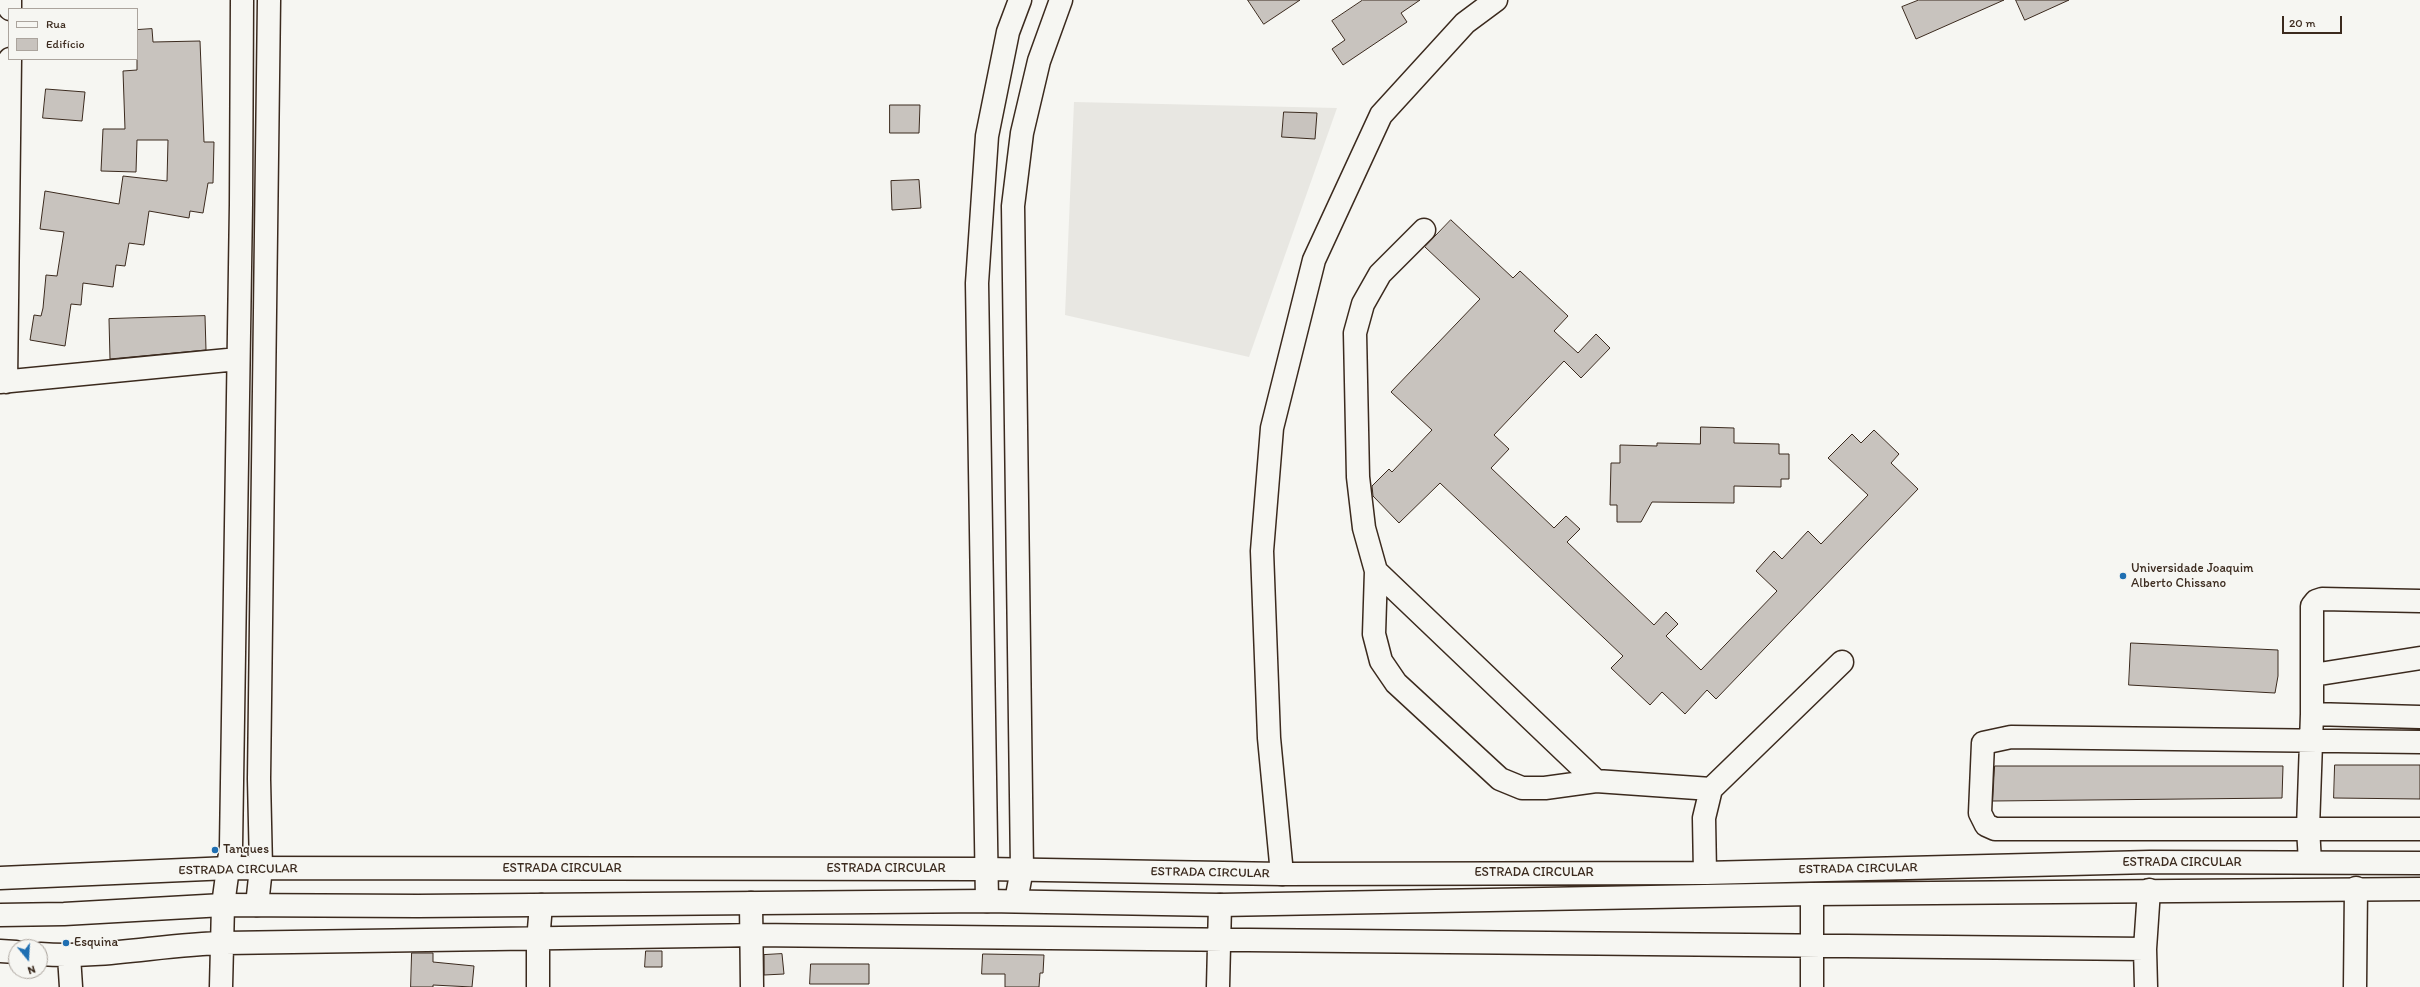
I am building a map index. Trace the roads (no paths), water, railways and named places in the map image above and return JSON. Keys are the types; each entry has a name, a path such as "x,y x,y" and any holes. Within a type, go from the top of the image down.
{"street":[{"path":"221,987 223,905 229,868 241,204 242,0"},
{"path":"257,905 261,868 259,779 269,0"},
{"path":"986,901 977,283 987,136 1008,32 1020,0"},
{"path":"1016,901 1022,869 1013,206 1022,133 1039,61 1061,0"},
{"path":"1282,874 1269,738 1262,551 1272,428 1314,260 1381,115 1465,23 1496,0"},
{"path":"10,60 3,382 238,359"},
{"path":"1424,230 1380,274 1362,304 1355,333 1358,477 1364,528 1376,571 1374,634 1381,660 1396,683 1500,779 1522,788 1545,788 1596,781 1711,789"},
{"path":"1376,571 1596,781"},
{"path":"2310,862 2308,828 2313,675 2312,606 2316,601 2420,601"},
{"path":"2313,675 2420,658"},
{"path":"1705,873 1704,818 1711,789 1842,662"},
{"path":"2312,714 2420,717"},
{"path":"2420,742 2011,737 1983,743 1980,813 1986,825 1994,829 2420,829"},
{"name":"ESTRADA CIRCULAR","path":"0,878 229,868 1022,869 1282,874 1705,873 2142,862 2420,863"},
{"path":"0,915 64,914 223,905 541,905 986,901 1220,905 1812,894 2356,888 2420,889"},
{"path":"2355,987 2356,888"},
{"path":"2146,987 2145,949 2149,890"},
{"path":"1812,894 1812,987"},
{"path":"751,903 752,987"},
{"path":"538,987 538,940 541,905"},
{"path":"1218,987 1220,905"},
{"path":"48,955 69,956 222,943 538,940 752,935 1812,944 2145,949"},
{"path":"69,956 70,987"}],"place":[{"name":"Universidade Joaquim Alberto Chissano","path":"2123,576"},
{"name":"Tanques","path":"215,850"},
{"name":"Esquina","path":"66,943"}]}
